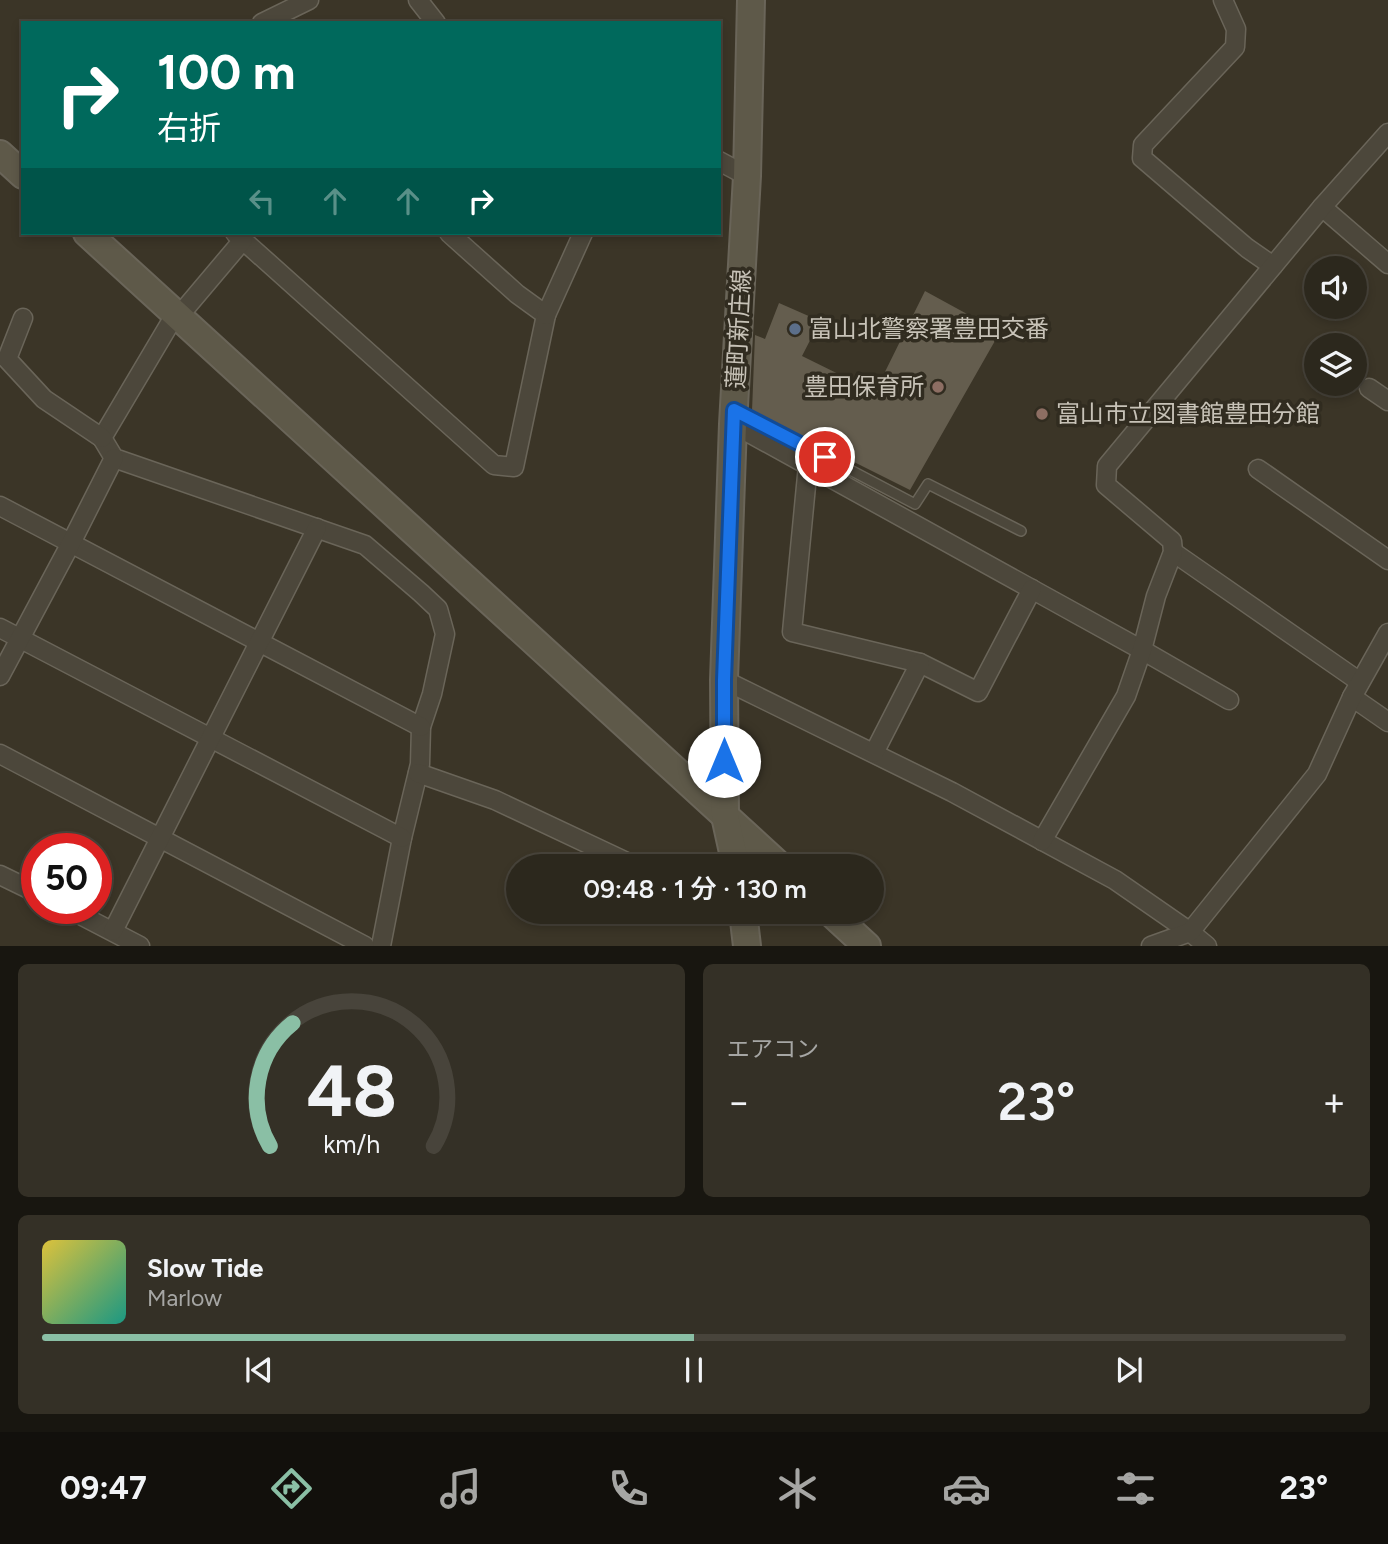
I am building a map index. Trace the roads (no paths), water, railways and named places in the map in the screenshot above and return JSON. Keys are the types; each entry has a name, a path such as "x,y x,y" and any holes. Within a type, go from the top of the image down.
{"street":[{"path":"266,21 309,0"},
{"path":"418,0 434,21"},
{"name":"蓮町新庄線","path":"733,854 725,816 724,680 747,176 751,0"},
{"path":"1223,0 1236,29 1235,47 1143,145 1142,158 1247,248 1273,266"},
{"path":"1042,841 1126,696 1142,650 1156,596 1173,552 1172,541 1106,485 1107,466 1322,207 1388,133"},
{"path":"0,155 21,173"},
{"path":"721,162 747,176"},
{"path":"1322,207 1388,264"},
{"path":"89,235 767,854"},
{"path":"451,235 517,294 547,314"},
{"path":"102,438 169,325 239,237 494,465 514,467 547,314 582,235"},
{"path":"23,318 7,359 44,399 102,438 114,458 365,545 438,610 444,634 432,694 421,727 420,764 381,946"},
{"path":"1369,388 1388,401"},
{"path":"734,417 808,465 1228,700"},
{"path":"0,676 114,458"},
{"path":"808,465 792,632 920,663 978,692 1032,589"},
{"path":"1258,469 1388,560"},
{"path":"0,506 421,727"},
{"path":"113,931 317,528"},
{"path":"1173,552 1356,690 1388,722"},
{"path":"0,628 402,838"},
{"path":"1151,946 1190,932 1317,774 1356,690 1388,633"},
{"path":"874,753 920,663"},
{"path":"724,680 952,792 1115,880 1207,946"},
{"path":"0,754 365,946"},
{"path":"418,773 495,800 610,854"},
{"path":"0,875 21,885"},
{"path":"99,924 140,946"},
{"path":"742,924 747,946"},
{"path":"843,924 867,946"}],"lane":[{"path":"734,417 915,504 928,484 1021,531"}],"place":[{"name":"富山北警察署豊田交番","path":"795,329"},
{"name":"豊田保育所","path":"938,387"},
{"name":"富山市立図書館豊田分館","path":"1042,414"}]}
